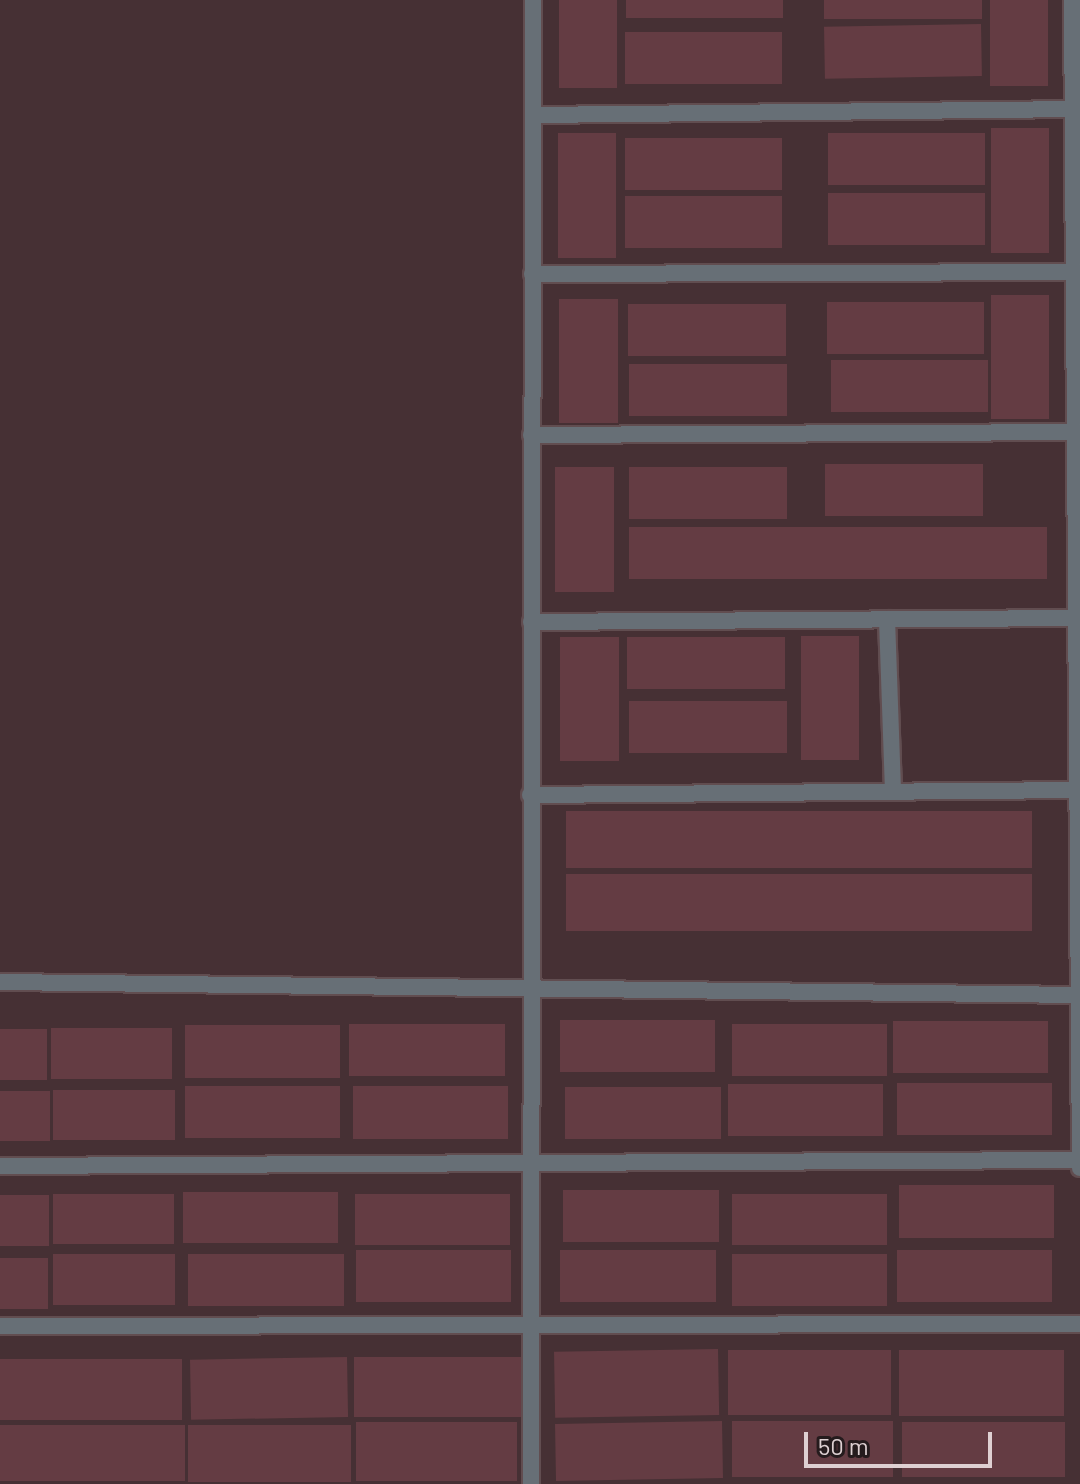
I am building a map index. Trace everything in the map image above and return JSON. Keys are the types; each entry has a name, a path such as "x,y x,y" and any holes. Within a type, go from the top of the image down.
{"street":[{"path":"531,1484 533,0"},
{"path":"1072,0 1076,109 1080,1168"},
{"path":"533,115 1076,109"},
{"path":"532,274 1077,272"},
{"path":"531,435 1077,432"},
{"path":"531,622 1078,618"},
{"path":"887,619 893,791"},
{"path":"530,795 1078,790"},
{"path":"0,982 530,991 1078,995"},
{"path":"0,1166 1080,1160"},
{"path":"0,1326 1080,1324"}],"building":[{"path":"559,0 617,0 617,88 559,88"},
{"path":"626,0 783,0 783,18 626,18"},
{"path":"824,0 982,0 982,19 824,19"},
{"path":"990,0 1048,0 1048,86 990,86"},
{"path":"981,24 982,76 825,79 824,27"},
{"path":"625,32 782,32 782,84 625,84"},
{"path":"991,128 1049,128 1049,253 991,253"},
{"path":"558,133 616,133 616,258 558,258"},
{"path":"828,133 985,133 985,185 828,185"},
{"path":"625,138 782,138 782,190 625,190"},
{"path":"828,193 985,193 985,245 828,245"},
{"path":"625,196 782,196 782,248 625,248"},
{"path":"991,295 1049,295 1049,419 991,419"},
{"path":"559,299 618,299 618,423 559,423"},
{"path":"827,302 984,302 984,354 827,354"},
{"path":"628,304 786,304 786,356 628,356"},
{"path":"831,360 988,360 988,412 831,412"},
{"path":"629,364 787,364 787,416 629,416"},
{"path":"825,464 983,464 983,516 825,516"},
{"path":"555,467 614,467 614,592 555,592"},
{"path":"629,467 787,467 787,519 629,519"},
{"path":"629,527 1047,527 1047,579 629,579"},
{"path":"801,636 859,636 859,760 801,760"},
{"path":"560,637 619,637 619,761 560,761"},
{"path":"627,637 785,637 785,689 627,689"},
{"path":"629,701 787,701 787,753 629,753"},
{"path":"566,811 1032,811 1032,868 566,868"},
{"path":"566,874 1032,874 1032,931 566,931"},
{"path":"560,1020 715,1020 715,1072 560,1072"},
{"path":"893,1021 1048,1021 1048,1073 893,1073"},
{"path":"349,1024 505,1024 505,1076 349,1076"},
{"path":"732,1024 887,1024 887,1076 732,1076"},
{"path":"185,1025 340,1025 340,1078 185,1078"},
{"path":"51,1028 172,1028 172,1079 51,1079"},
{"path":"0,1029 47,1029 47,1080 0,1080"},
{"path":"897,1083 1052,1083 1052,1135 897,1135"},
{"path":"728,1084 883,1084 883,1136 728,1136"},
{"path":"185,1086 340,1086 340,1138 185,1138"},
{"path":"353,1086 508,1086 508,1139 353,1139"},
{"path":"565,1087 721,1087 721,1139 565,1139"},
{"path":"53,1090 175,1090 175,1140 53,1140"},
{"path":"0,1091 50,1091 50,1141 0,1141"},
{"path":"899,1185 1054,1185 1054,1238 899,1238"},
{"path":"563,1190 719,1190 719,1242 563,1242"},
{"path":"183,1192 338,1192 338,1243 183,1243"},
{"path":"53,1194 174,1194 174,1244 53,1244"},
{"path":"355,1194 510,1194 510,1245 355,1245"},
{"path":"732,1194 887,1194 887,1245 732,1245"},
{"path":"0,1195 49,1195 49,1246 0,1246"},
{"path":"356,1250 511,1250 511,1302 356,1302"},
{"path":"560,1250 716,1250 716,1302 560,1302"},
{"path":"897,1250 1052,1250 1052,1302 897,1302"},
{"path":"53,1254 175,1254 175,1305 53,1305"},
{"path":"188,1254 344,1254 344,1306 188,1306"},
{"path":"732,1254 887,1254 887,1306 732,1306"},
{"path":"0,1258 48,1258 48,1309 0,1309"},
{"path":"718,1349 719,1415 555,1418 554,1352"},
{"path":"728,1350 891,1350 891,1415 728,1415"},
{"path":"899,1350 1064,1350 1064,1416 899,1416"},
{"path":"347,1357 348,1417 191,1420 190,1360"},
{"path":"354,1357 521,1357 521,1417 354,1417"},
{"path":"0,1359 182,1359 182,1420 0,1420"},
{"path":"722,1421 723,1478 556,1481 555,1424"},
{"path":"732,1421 893,1421 893,1477 732,1477"},
{"path":"356,1422 517,1422 517,1481 356,1481"},
{"path":"902,1422 1065,1422 1065,1477 902,1477"},
{"path":"0,1425 185,1425 185,1481 0,1481"},
{"path":"188,1425 351,1425 351,1482 188,1482"}]}
